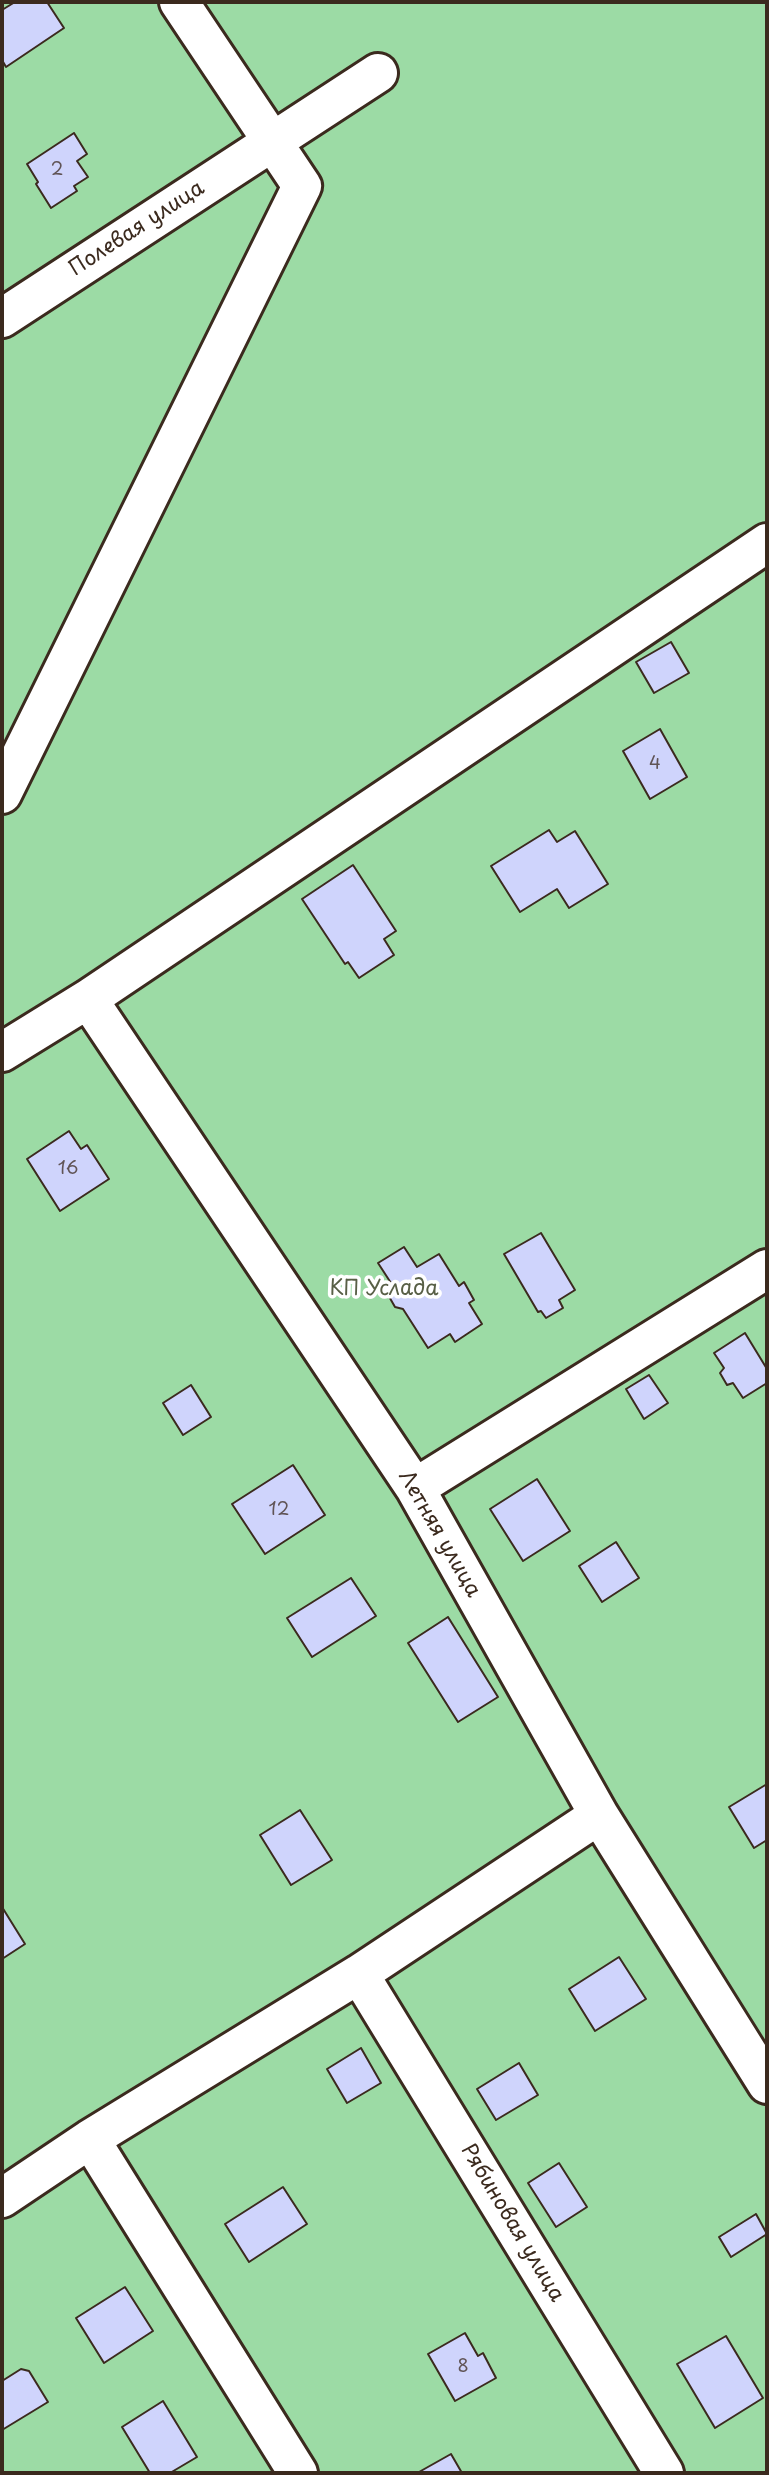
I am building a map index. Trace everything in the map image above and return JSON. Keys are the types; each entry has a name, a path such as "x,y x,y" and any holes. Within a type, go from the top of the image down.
{"street":[{"path":"2,794 302,186 179,2"},
{"name":"Полевая улица","path":"2,318 378,73"},
{"path":"2,1052 88,999 767,543"},
{"name":"Летняя улица","path":"88,999 415,1488 599,1815 767,2084"},
{"path":"415,1488 767,1269"},
{"path":"2,2197 90,2139 359,1974 599,1815"},
{"name":"Рябиновая улица","path":"359,1974 664,2473"},
{"path":"90,2139 299,2473"}],"green space":[{"name":"КП Услада","path":"2,2 767,2 767,2473 2,2473"}],"building":[{"path":"15,2 47,2 64,28 6,67 2,60 2,10"},
{"path":"74,133 87,154 77,161 88,177 74,186 77,191 51,208 27,164"},
{"path":"671,642 689,673 654,693 636,662"},
{"path":"660,729 687,777 650,799 623,751"},
{"path":"549,830 557,842 575,831 608,884 569,908 557,889 520,912 491,866"},
{"path":"353,865 396,931 384,939 394,955 359,978 348,962 345,964 302,899"},
{"path":"69,1131 81,1149 87,1145 109,1179 60,1211 27,1159"},
{"path":"541,1233 575,1290 559,1300 563,1308 546,1318 541,1311 538,1312 504,1254"},
{"path":"404,1247 417,1267 439,1254 459,1286 464,1282 474,1300 469,1303 482,1324 455,1342 450,1334 428,1348 403,1309 395,1307 387,1293 391,1283 378,1263"},
{"path":"745,1333 767,1369 767,1383 743,1398 733,1383 727,1385 720,1373 724,1368 714,1353"},
{"path":"649,1375 668,1403 644,1419 626,1389"},
{"path":"191,1385 211,1417 183,1435 163,1403"},
{"path":"293,1465 325,1515 265,1554 232,1504"},
{"path":"537,1479 570,1531 523,1561 490,1509"},
{"path":"616,1542 639,1578 602,1602 579,1566"},
{"path":"351,1578 376,1616 312,1657 287,1618"},
{"path":"448,1617 498,1697 458,1722 408,1643"},
{"path":"767,1784 767,1840 754,1848 729,1807"},
{"path":"300,1810 332,1860 291,1885 260,1835"},
{"path":"2,1907 25,1944 2,1959"},
{"path":"619,1957 646,1999 595,2031 569,1989"},
{"path":"361,2048 381,2083 347,2103 327,2069"},
{"path":"519,2063 538,2095 496,2120 477,2089"},
{"path":"559,2163 587,2207 556,2227 528,2183"},
{"path":"283,2187 307,2224 249,2262 225,2224"},
{"path":"756,2214 767,2234 731,2257 719,2237"},
{"path":"125,2287 153,2331 104,2363 76,2318"},
{"path":"465,2333 478,2356 483,2353 496,2378 455,2401 428,2354"},
{"path":"726,2336 763,2398 715,2428 677,2364"},
{"path":"21,2369 29,2371 48,2402 2,2430 2,2381"},
{"path":"163,2401 197,2457 170,2473 150,2473 122,2427"},
{"path":"451,2454 462,2473 419,2473 419,2472"}]}
